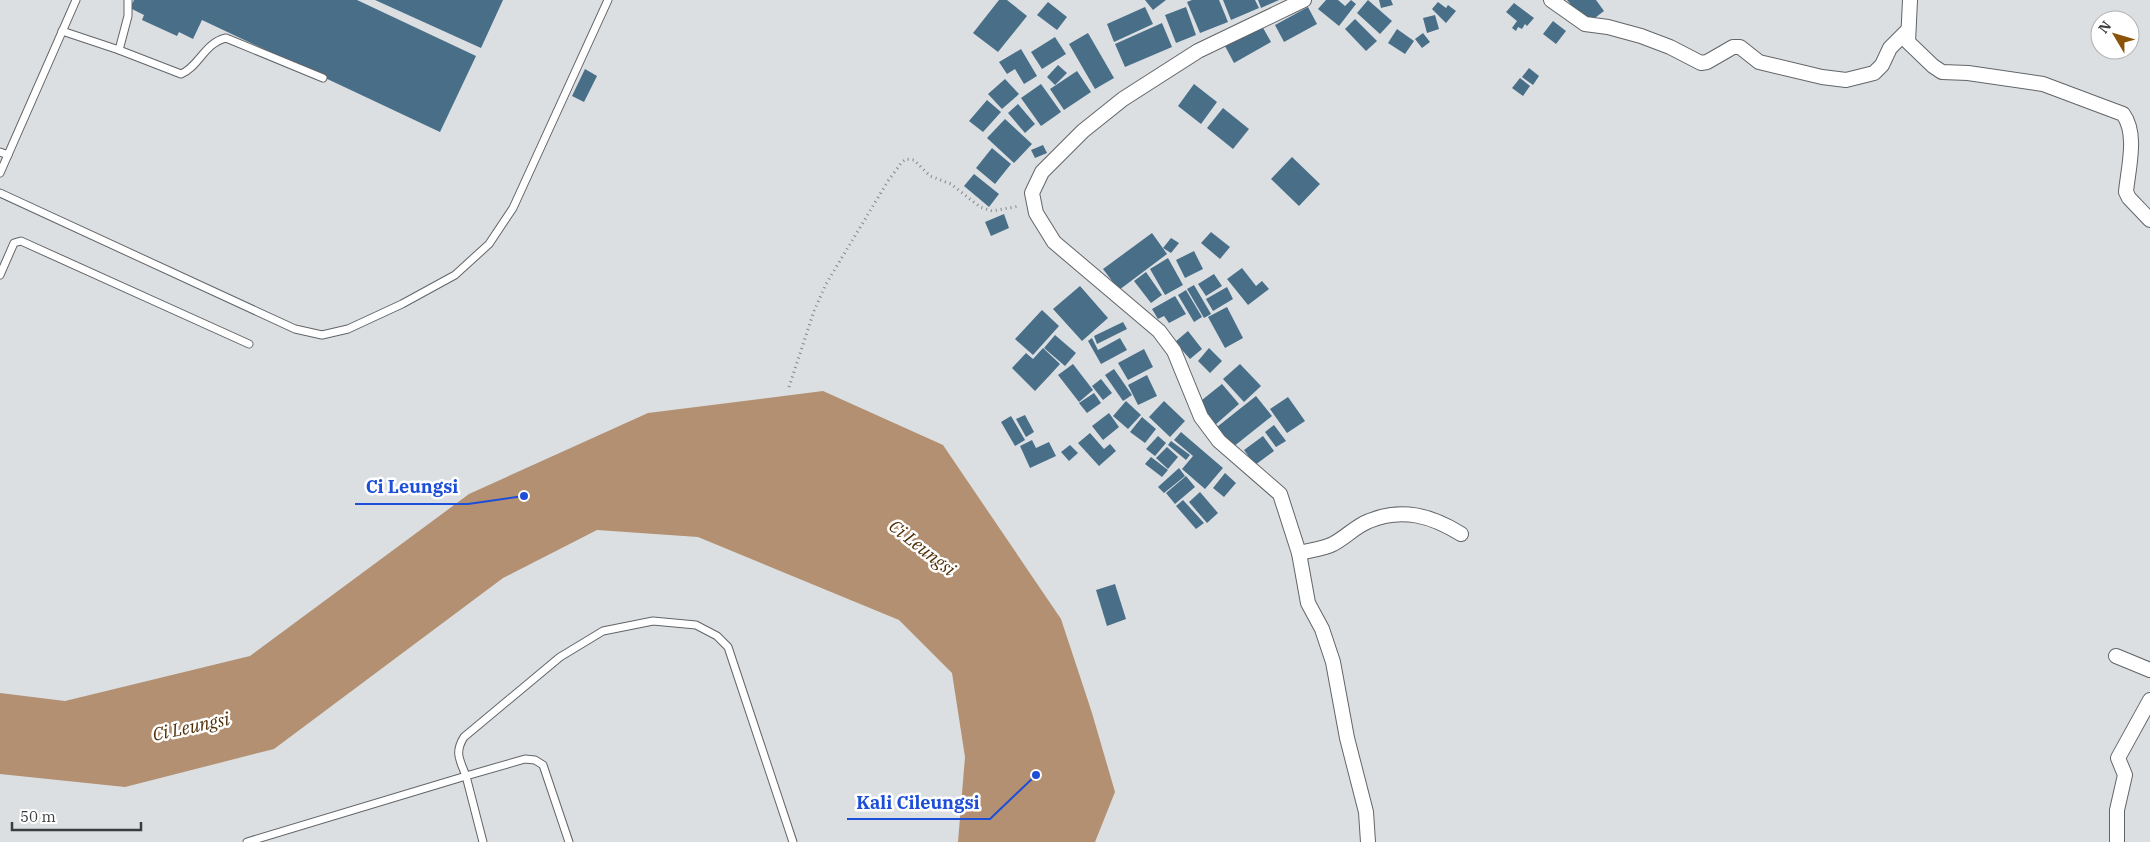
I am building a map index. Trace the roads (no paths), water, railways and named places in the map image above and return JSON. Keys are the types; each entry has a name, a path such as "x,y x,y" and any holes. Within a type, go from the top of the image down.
{"street":[{"path":"1304,0 1198,51 1123,98 1083,131 1042,172 1032,193 1033,204 1040,222 1054,242 1159,331 1174,351 1201,417 1219,441 1280,494 1300,552 1308,603 1322,629 1333,662 1347,738 1366,812 1368,842"},
{"path":"1551,0 1584,24 1608,27 1641,36 1702,62 1707,62 1733,47 1740,47 1759,62 1822,77 1846,80 1874,73 1882,65 1890,48 1907,31"},
{"path":"1910,0 1907,31 1908,42 1942,72 1968,73 2043,84 2123,114 2131,136 2126,192 2129,198 2150,220"},
{"path":"1300,552 1326,547 1370,520 1391,515 1413,514 1428,516 1461,534"},
{"path":"2116,656 2150,670"},
{"path":"2117,842 2117,810 2125,775 2118,758 2150,700"}],"lane":[{"path":"0,174 76,0"},
{"path":"118,50 128,16 128,0"},
{"path":"0,193 295,329 322,335 348,329 402,304 455,275 489,244 513,208 608,0"},
{"path":"62,31 181,74 190,69 212,45 226,38 323,78"},
{"path":"0,152 8,155"},
{"path":"0,274 14,243 21,241 249,344"},
{"path":"483,842 466,776 459,757 458,747 464,737 560,657 603,631 653,621 696,625 716,636 728,647 776,785 793,842"},
{"path":"247,842 525,759 535,760 543,765 569,842"}],"water":[{"path":"823,391 943,445 1061,619 1092,713 1115,792 1095,842 958,842 965,757 952,673 899,620 698,537 597,530 503,578 274,749 125,787 0,774 0,693 65,701 250,656 469,494 648,413"}],"place":[{"name":"Ci Leungsi","path":"524,496"},
{"name":"Kali Cileungsi","path":"1036,775"}]}
